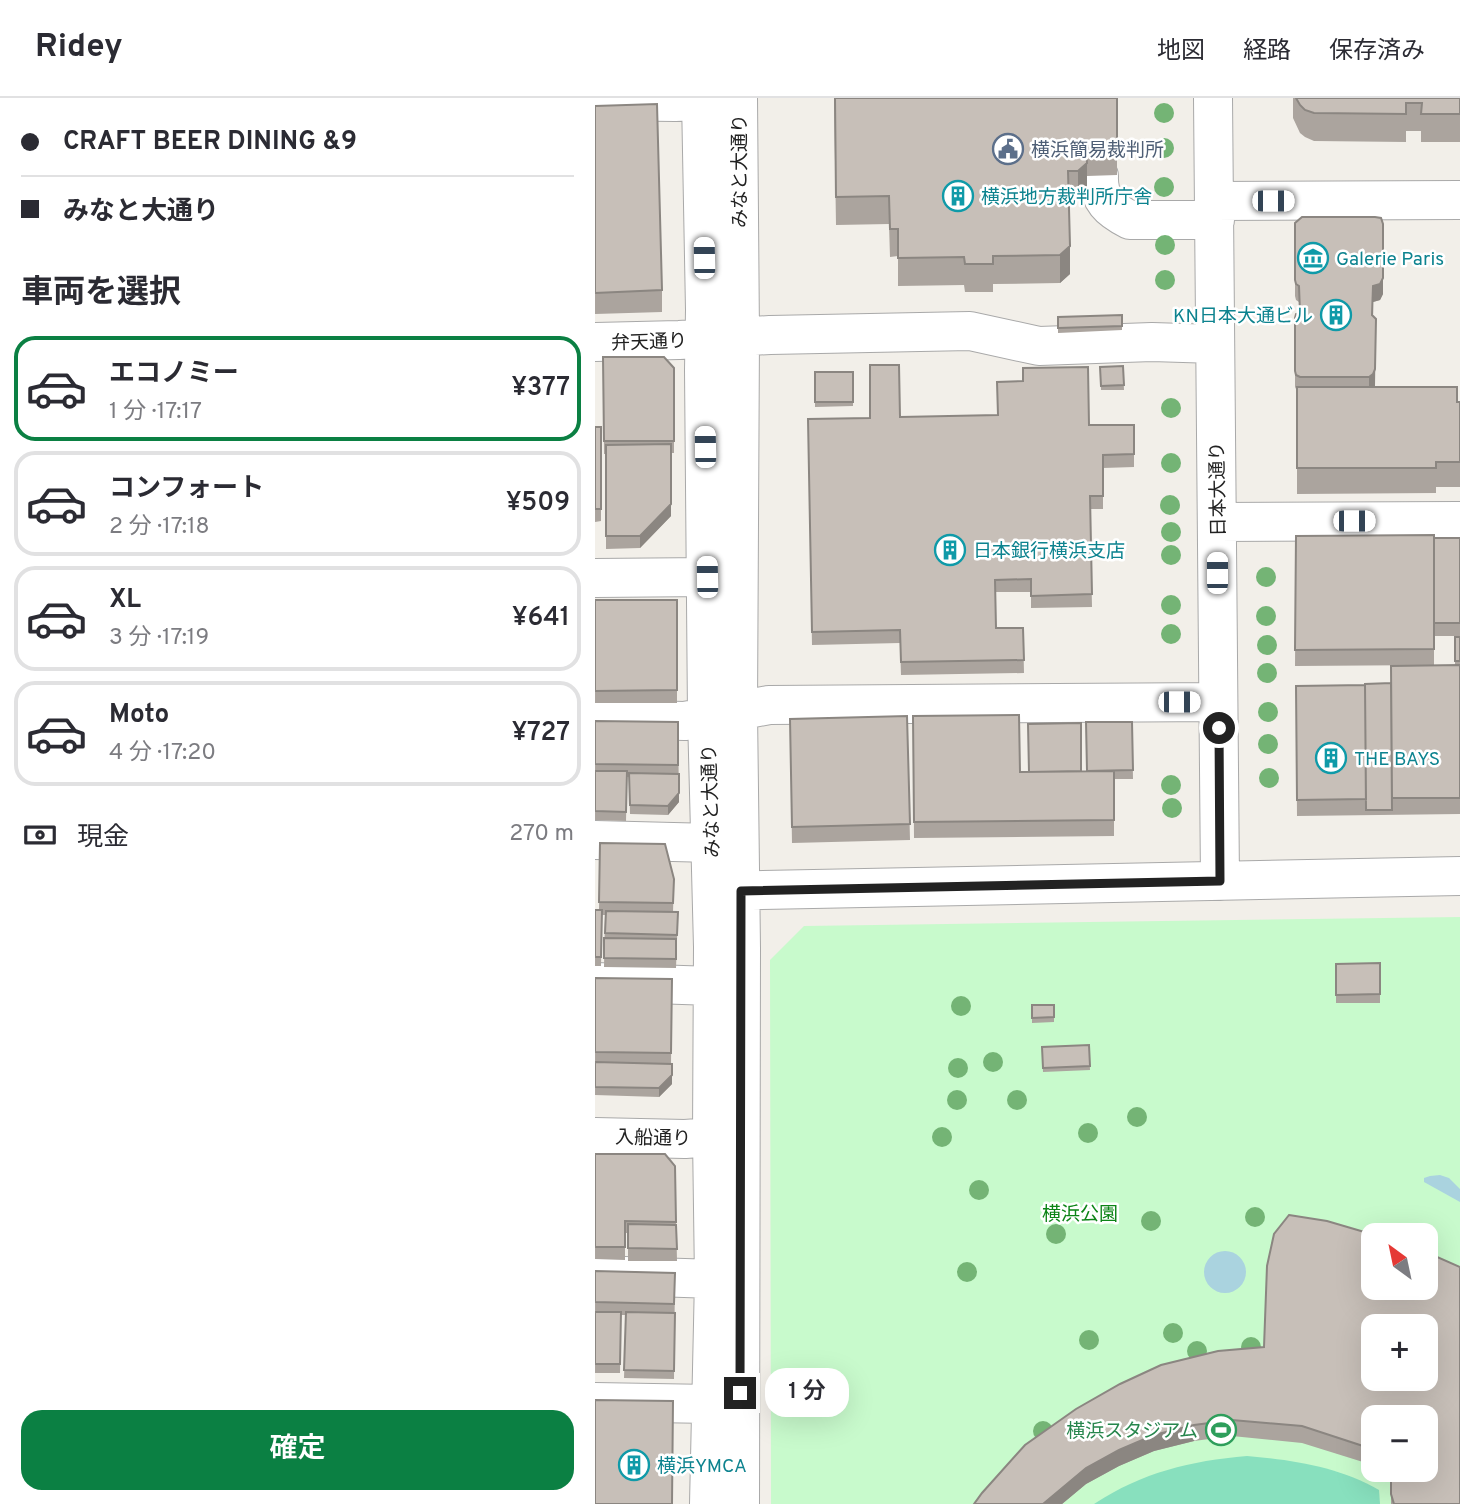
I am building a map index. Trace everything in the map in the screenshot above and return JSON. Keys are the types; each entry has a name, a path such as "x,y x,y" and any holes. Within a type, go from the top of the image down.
{"street":[{"name":"日本大通り","path":"1213,98 1220,881"},
{"path":"595,101 720,99"},
{"name":"みなと大通り","path":"720,99 723,713 740,1504"},
{"path":"1098,176 1098,187 1105,202 1118,214 1130,220 1214,211 1460,200"},
{"name":"弁天通り","path":"595,342 970,331 1039,346 1152,342 1215,344"},
{"path":"833,334 833,345 837,350 851,353 963,351"},
{"name":"みなと大通り","path":"709,1504 714,1279 713,947 727,891 712,843 723,713 707,577 722,337"},
{"path":"1217,522 1460,521"},
{"path":"595,578 707,577"},
{"path":"595,719 685,721 769,705 1218,702"},
{"path":"595,841 712,843"},
{"path":"727,891 1220,881 1451,889"},
{"path":"595,982 712,986"},
{"name":"入船通り","path":"595,1137 712,1138"},
{"path":"595,1275 714,1279"},
{"path":"595,1402 711,1404"}],"green space":[{"name":"横浜公園","path":"1460,917 1460,1504 771,1504 770,960 804,926"},
{"path":"1247,1456 1298,1462 1332,1470 1379,1490 1380,1504 1094,1504 1149,1476 1206,1461"}],"water":[{"path":"1440,1175 1449,1178 1460,1189 1460,1202 1424,1182 1424,1178"},
{"path":"1225,1251 1240,1257 1246,1272 1240,1287 1225,1293 1210,1287 1204,1272 1210,1257"}],"building":[{"name":"横浜地方裁判所庁舎","path":"835,98 1117,98 1117,147 1086,148 1087,163 1078,171 1068,171 1070,246 1060,255 993,256 993,264 965,264 964,257 898,258 898,229 890,229 889,196 836,197"},
{"path":"1296,98 1460,98 1460,114 1421,114 1422,103 1406,103 1406,114 1314,113 1305,110"},
{"path":"657,104 662,290 595,293 595,106"},
{"name":"KN日本大通ビル","path":"1302,217 1381,218 1383,278 1380,284 1373,286 1372,315 1376,319 1375,369 1369,377 1296,375 1295,318 1296,314 1300,313 1299,286 1295,280 1295,223"},
{"path":"1122,315 1122,326 1058,328 1058,317"},
{"path":"603,357 664,357 674,368 674,441 604,441"},
{"name":"日本銀行横浜支店","path":"870,365 899,365 900,417 998,415 997,382 1023,381 1023,368 1088,367 1089,425 1134,425 1134,454 1103,455 1103,496 1090,496 1092,594 1031,596 1031,579 995,580 996,628 1023,628 1024,660 901,662 900,630 812,632 808,419 870,418"},
{"path":"1123,366 1124,385 1101,386 1100,367"},
{"path":"815,372 853,372 853,402 815,402"},
{"path":"1297,387 1457,387 1457,402 1460,402 1460,462 1436,462 1436,468 1297,468"},
{"path":"595,427 601,427 601,509 595,509"},
{"path":"671,444 671,504 640,536 606,536 606,445"},
{"path":"1434,535 1434,649 1295,650 1296,536"},
{"path":"1434,538 1460,538 1460,623 1434,623"},
{"path":"595,600 677,600 677,690 595,691"},
{"path":"1455,637 1460,637 1460,661 1455,661"},
{"path":"1460,665 1460,798 1392,798 1391,666"},
{"path":"1391,683 1392,810 1366,810 1365,684"},
{"name":"THE BAYS","path":"1365,685 1366,799 1297,800 1296,686"},
{"path":"1019,715 1020,772 1114,771 1114,820 914,822 913,716"},
{"path":"907,716 910,824 792,827 790,719"},
{"path":"595,721 678,722 678,765 595,764"},
{"path":"1086,722 1132,722 1133,770 1087,771"},
{"path":"1081,723 1081,771 1029,772 1028,724"},
{"path":"595,771 627,771 626,812 595,811"},
{"path":"629,773 679,774 679,793 668,806 630,805"},
{"path":"600,843 665,844 674,879 673,903 599,902"},
{"path":"595,910 602,910 601,957 595,957"},
{"path":"606,911 678,912 677,935 605,933"},
{"path":"604,938 676,939 676,959 604,958"},
{"path":"1380,963 1380,994 1336,995 1336,964"},
{"path":"595,978 672,979 671,1053 595,1052"},
{"path":"1032,1005 1054,1005 1054,1017 1032,1018"},
{"path":"1089,1045 1090,1066 1043,1068 1042,1047"},
{"path":"595,1062 672,1064 672,1075 659,1088 595,1087"},
{"path":"595,1154 665,1154 675,1166 676,1222 625,1221 625,1247 595,1247"},
{"path":"1289,1215 1327,1221 1361,1231 1361,1300 1439,1300 1439,1258 1460,1267 1460,1504 1394,1504 1391,1494 1391,1482 1438,1482 1438,1405 1361,1405 1361,1445 1302,1426 1232,1420 1194,1425 1154,1435 1119,1450 1086,1468 1043,1504 974,1504 1025,1445 1076,1409 1120,1384 1161,1365 1218,1351 1264,1347 1267,1266 1274,1234"},
{"path":"628,1224 676,1225 677,1249 628,1248"},
{"path":"595,1271 675,1273 674,1304 595,1302"},
{"path":"595,1312 621,1312 620,1364 595,1364"},
{"path":"626,1312 675,1313 674,1371 624,1370"},
{"name":"横浜YMCA","path":"595,1400 673,1401 672,1504 595,1504"}],"place":[{"name":"横浜簡易裁判所","path":"1008,149"},
{"name":"横浜地方裁判所庁舎","path":"958,196"},
{"name":"Galerie Paris","path":"1313,258"},
{"name":"KN日本大通ビル","path":"1336,315"},
{"name":"日本銀行横浜支店","path":"950,550"},
{"name":"THE BAYS","path":"1331,758"},
{"name":"横浜スタジアム","path":"1221,1430"},
{"name":"横浜YMCA","path":"634,1465"}],"route":[{"path":"740,1393 741,891 1220,881 1219,728"}]}
